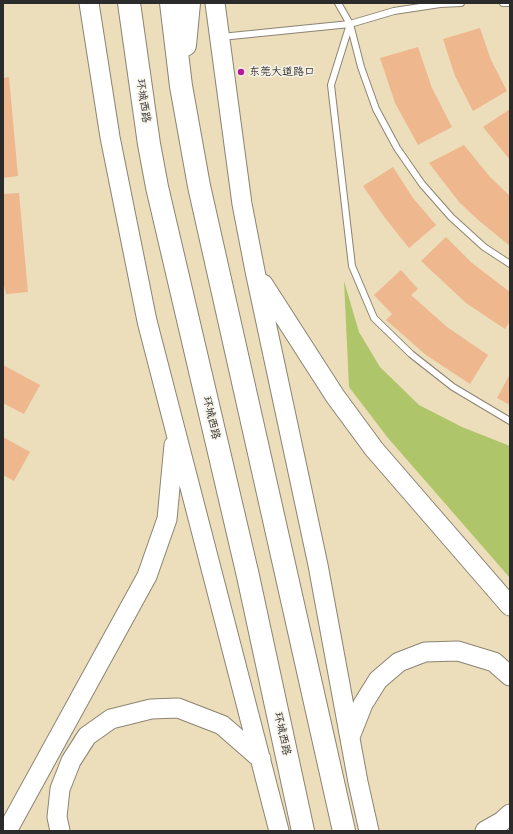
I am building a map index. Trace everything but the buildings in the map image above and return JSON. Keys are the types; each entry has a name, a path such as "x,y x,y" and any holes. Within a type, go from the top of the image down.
{"highway":[{"name":"环城西路","path":"129,3 149,144 157,186 248,576 303,831"},
{"path":"171,3 181,86 199,186 344,831"},
{"path":"181,86 189,3"}],"main road":[{"path":"89,3 110,137 147,322 279,831"},
{"path":"215,3 242,204 254,271 318,565 358,782 369,831"},
{"path":"254,271 335,396 374,449 510,606"},
{"path":"7,831 147,576 167,519 176,432"},
{"path":"350,739 363,704 378,680 399,662 406,659 425,652 458,651 494,662 510,676"},
{"path":"60,831 57,817 60,789 71,761 87,736 111,719 150,709 178,708 222,725 261,758"},
{"path":"485,831 501,822 510,814"},
{"path":"502,831 510,829"}],"lane":[{"path":"338,3 350,24 363,74 376,109 397,148 422,184 451,218 484,247 510,264"},
{"path":"220,37 350,24 394,12 440,4 461,3"},
{"path":"503,3 510,4"},
{"path":"350,24 331,85 352,266 374,318 411,354 453,387 510,421"}],"green space":[{"path":"344,281 359,332 380,367 419,405 462,427 510,446 510,578 388,438 349,387"}],"place":[{"name":"东莞大道路口","path":"241,72"}]}
